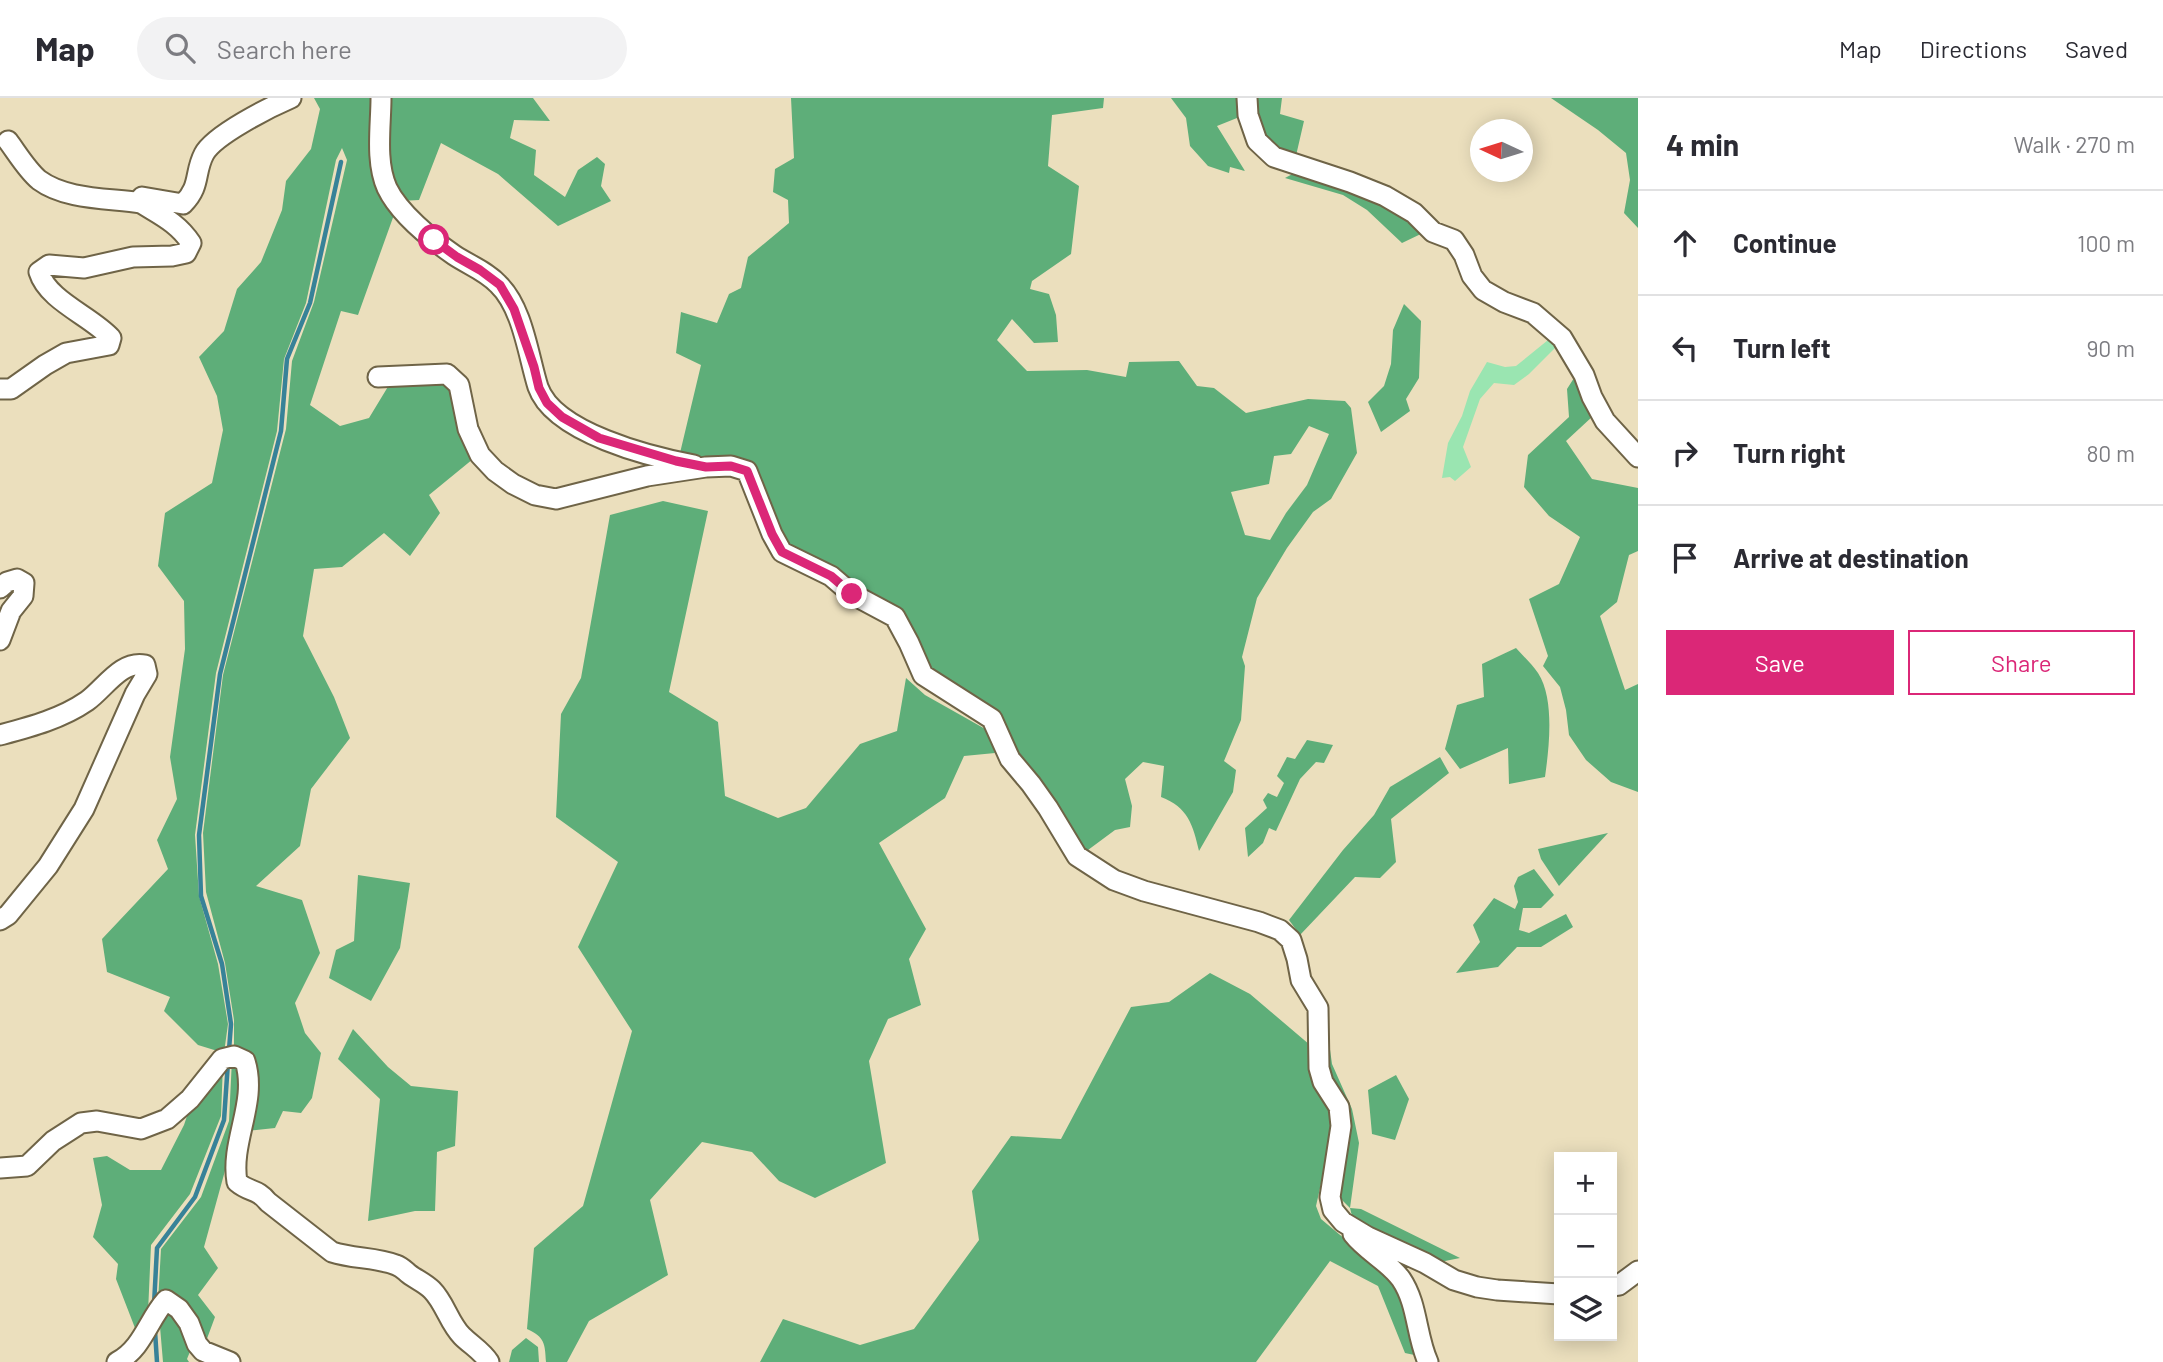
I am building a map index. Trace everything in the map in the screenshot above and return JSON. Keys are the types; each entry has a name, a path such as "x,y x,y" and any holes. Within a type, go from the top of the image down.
{"street":[{"path":"141,202 142,197 183,204 193,194 204,153 220,137 291,98"},
{"path":"381,98 382,165 387,187 398,205 434,240 500,285 514,309 539,388 547,403 562,417 599,438 706,467"},
{"path":"1247,98 1248,115 1257,141 1274,157 1350,182 1385,196 1414,213 1433,232 1454,240 1464,255 1472,276 1483,290 1504,302 1533,313 1562,338 1584,375 1605,421 1638,457"},
{"path":"0,389 11,389 66,354 109,345 111,338 101,327 69,307 42,281 39,272 49,265 84,268 133,257 172,256 186,253 191,243 183,231 170,220 141,202 85,196 59,190 38,179 8,141"},
{"path":"378,377 447,374 459,385 468,429 480,455 495,471 535,495 556,499 647,476 706,467 731,466 747,471 782,552 831,576 852,594 895,617 923,675 992,719 1010,760 1043,800 1077,856 1114,880 1144,891 1259,922 1280,930 1291,940 1301,980 1318,1008 1319,1068 1323,1082 1339,1107 1341,1126 1331,1197 1333,1210 1362,1246 1401,1279 1417,1317 1428,1362"},
{"path":"0,588 6,582 17,579 24,583 23,596 11,611 0,640"},
{"path":"0,735 65,714 87,701 125,667 136,663 145,665 147,674 135,694 84,809 48,866 8,915 0,920"},
{"path":"0,1168 26,1166 53,1141 81,1123 97,1121 141,1129 167,1119 190,1099 222,1059 234,1056 245,1061 250,1075 248,1101 236,1154 237,1182 245,1189 260,1193 332,1252 382,1260 400,1266 422,1281 433,1290 460,1334 484,1354 489,1362"},
{"path":"1343,1222 1454,1280 1497,1290 1554,1294"},
{"path":"1617,1285 1638,1271"},
{"path":"117,1362 139,1343 166,1300 179,1309 203,1351 230,1362"}],"green space":[{"path":"314,98 376,98 395,212 358,315 341,311 310,405 340,426 369,418 389,385 446,380 453,390 473,459 429,495 440,513 410,556 384,533 342,567 314,569 303,636 334,697 350,738 311,789 300,846 256,886 302,900 320,953 295,1003 305,1033 321,1053 312,1098 301,1113 283,1111 275,1128 246,1131 253,1101 234,1048 234,1020 225,963 206,892 203,833 223,675 286,429 292,361 314,302 347,160 342,148 336,160 306,303 284,359 277,431 216,673 195,835 199,896 218,964 228,1024 224,1053 198,1045 164,1011 170,997 107,972 102,939 168,869 157,840 177,799 170,757 185,649 184,601 158,566 165,513 212,483 223,430 217,396 199,357 224,331 237,289 261,262 282,210 286,181 311,149 320,109"},
{"path":"384,98 533,98 550,121 514,120 510,138 536,150 534,175 565,197 578,170 597,157 605,164 601,186 611,201 558,226 498,174 441,143 419,200 400,201 389,182"},
{"path":"791,98 1104,98 1103,108 1052,115 1048,166 1079,186 1071,254 1032,281 1030,289 1049,294 1056,315 1058,342 1034,343 1012,319 997,340 1027,371 1087,370 1126,377 1129,362 1179,361 1197,386 1214,388 1246,413 1308,399 1345,401 1351,408 1357,453 1331,499 1313,512 1287,548 1257,598 1242,657 1245,666 1241,720 1224,761 1236,770 1233,792 1199,851 1188,818 1177,806 1161,797 1164,766 1143,762 1125,779 1132,806 1130,827 1115,830 1088,850 1095,864 1005,735 926,671 913,642 784,548 758,483 680,453 701,365 676,353 681,312 717,323 729,294 741,288 748,257 789,223 788,200 773,192 775,169 794,158","holes":["1309,426 1329,434 1307,485 1270,540 1245,535 1231,492 1269,484 1274,456 1291,454"]},
{"path":"1171,98 1239,98 1242,116 1217,126 1245,171 1230,167 1229,173 1208,166 1190,146 1186,118"},
{"path":"1252,98 1282,98 1280,114 1304,121 1295,160 1262,137"},
{"path":"1551,98 1638,98 1638,228 1624,213 1630,180 1626,153"},
{"path":"1300,170 1385,201 1425,232 1402,243 1367,210 1343,195 1285,178"},
{"path":"1404,304 1421,321 1419,378 1406,399 1410,411 1381,432 1368,402 1384,386 1391,364 1393,330"},
{"path":"1553,336 1560,343 1529,374 1514,385 1494,383 1480,399 1463,447 1471,467 1455,481 1450,477 1442,478 1448,443 1462,416 1470,391 1487,362 1505,367 1516,366"},
{"path":"1574,378 1593,416 1566,441 1592,479 1638,488 1638,551 1629,555 1617,602 1600,616 1625,690 1638,684 1638,792 1611,782 1586,760 1569,735 1560,687 1543,666 1548,656 1529,599 1559,584 1580,537 1549,516 1524,487 1528,455 1569,417 1567,389"},
{"path":"663,501 708,511 669,692 718,722 725,796 778,818 806,808 860,744 897,731 906,678 925,695 987,730 995,753 964,756 945,798 879,843 926,929 909,959 921,1005 888,1019 869,1061 886,1163 815,1198 779,1181 752,1152 702,1142 650,1200 668,1275 589,1321 567,1362 546,1362 543,1342 527,1329 534,1248 583,1206 632,1031 578,947 618,862 556,817 561,714 581,678 610,515"},
{"path":"1516,648 1536,670 1543,684 1549,710 1549,738 1545,777 1509,784 1508,748 1460,769 1445,749 1457,705 1484,697 1482,664"},
{"path":"1307,740 1333,745 1324,763 1316,762 1300,779 1276,831 1269,828 1263,843 1248,857 1245,828 1267,808 1263,800 1268,793 1277,797 1284,783 1277,776 1287,757 1295,759"},
{"path":"1440,757 1449,773 1391,819 1396,862 1380,878 1355,877 1300,935 1289,920 1374,815 1390,787"},
{"path":"1608,833 1559,886 1541,859 1538,849"},
{"path":"1534,869 1554,895 1541,908 1523,908 1519,930 1529,933 1566,914 1573,927 1541,947 1517,947 1498,967 1456,973 1480,942 1473,925 1494,898 1515,909 1518,902 1514,886 1518,877"},
{"path":"358,875 410,883 400,948 371,1001 329,978 336,950 354,941"},
{"path":"1210,973 1250,994 1310,1045 1330,1107 1332,1135 1316,1206 1321,1219 1395,1281 1411,1317 1419,1356 1405,1353 1378,1286 1330,1261 1256,1362 760,1362 783,1319 860,1345 914,1329 979,1240 972,1191 1011,1136 1061,1139 1131,1007 1169,1002"},
{"path":"1324,1006 1332,1064 1352,1109 1359,1143 1350,1208 1337,1195 1342,1154 1327,1078"},
{"path":"353,1029 388,1067 411,1086 458,1091 455,1146 437,1152 435,1211 415,1211 368,1221 380,1099 338,1059"},
{"path":"232,1059 242,1064 234,1138 204,1247 218,1268 198,1295 215,1317 205,1344 158,1302 161,1249 201,1197 229,1121"},
{"path":"223,1064 221,1116 190,1194 151,1245 148,1313 135,1328 116,1279 118,1264 93,1237 102,1205 93,1158 107,1156 130,1170 161,1170 190,1107"},
{"path":"1396,1075 1409,1099 1395,1140 1372,1134 1368,1090"},
{"path":"1350,1208 1361,1209 1460,1258 1440,1262 1353,1220"},
{"path":"168,1304 193,1344 187,1359 189,1362 163,1362 159,1315"},
{"path":"526,1338 538,1347 539,1362 509,1362 512,1350"}],"waterway":[{"path":"229,1050 231,1024 222,964 201,896 199,835 220,674 281,431 287,359 310,303 341,162"},
{"path":"154,1305 157,1248 195,1197 224,1120 228,1062"},
{"path":"155,1331 157,1362"}],"route":[{"path":"434,240 500,285 514,309 525,338 539,388 547,403 562,417 599,438 676,461 706,467 731,466 747,471 782,552 831,576 852,594"}]}
